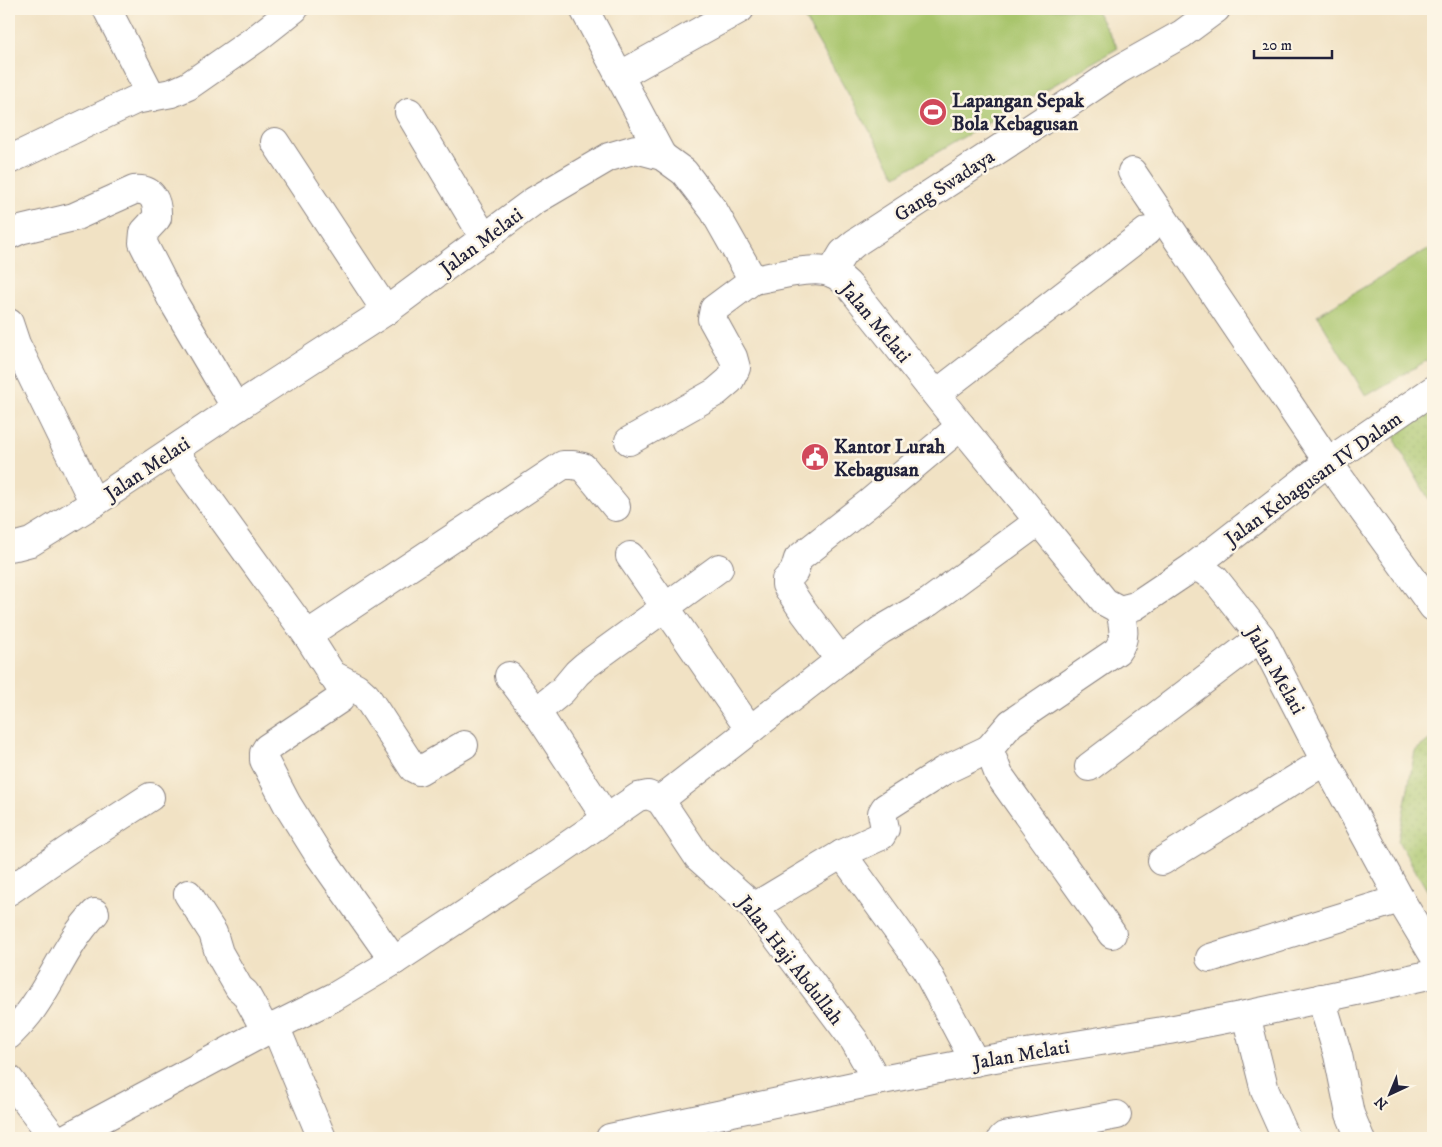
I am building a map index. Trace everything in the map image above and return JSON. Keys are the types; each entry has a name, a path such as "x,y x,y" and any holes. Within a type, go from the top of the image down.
{"street":[{"path":"107,9 152,97"},
{"path":"9,160 135,100 172,93 188,86 257,38 294,9"},
{"path":"584,9 662,156"},
{"path":"619,76 740,9"},
{"name":"Gang Swadaya","path":"831,273 843,253 855,243 1068,104 1100,81 1182,34 1216,9"},
{"path":"409,112 485,239"},
{"path":"275,142 386,311"},
{"name":"Jalan Melati","path":"9,547 30,542 94,504 236,408 386,311 534,201 609,157 636,149 662,156 684,172 714,211 754,280 807,271 831,273 843,279 1105,602 1120,610"},
{"path":"1132,172 1328,462 1433,607"},
{"path":"9,235 20,230 74,217 134,190 142,189 149,192 158,206 158,218 144,232 143,243 171,298 236,408"},
{"path":"936,394 1147,231"},
{"path":"629,441 716,392 730,380 736,368 733,357 712,319 714,309 754,280"},
{"path":"9,323 16,344 94,504"},
{"name":"Jalan Kebagusan IV Dalam","path":"1193,567 1328,462 1433,390"},
{"path":"840,660 804,612 786,585 786,580 794,572 798,559 961,426"},
{"path":"173,450 307,636 342,690 340,698 267,748 264,753 264,760 317,852 394,960"},
{"path":"307,636 563,465 583,467 616,507"},
{"path":"66,1138 334,996 394,960 548,859 638,797 648,795 660,800 840,660 881,630 929,602 1039,521"},
{"path":"630,556 750,730"},
{"path":"754,908 842,854 881,836 885,830 882,813 890,804 943,771 989,750 1012,723 1117,651 1123,643 1124,634 1120,610 1135,606 1193,567"},
{"name":"Jalan Melati","path":"1193,567 1203,570 1215,580 1261,637 1325,761 1400,899 1433,954"},
{"path":"536,712 562,691 577,672 719,568"},
{"path":"1089,767 1261,637"},
{"path":"331,674 356,687 366,696 416,771 464,745"},
{"path":"509,676 536,712 606,818"},
{"path":"989,750 999,774 1112,934"},
{"path":"1162,861 1325,761"},
{"path":"9,891 150,797"},
{"name":"Jalan Haji Abdullah","path":"660,800 698,857 754,908 854,1040 877,1081"},
{"path":"842,854 926,970 975,1062"},
{"path":"188,894 213,933 219,954 239,988 245,993 270,1029 322,1138"},
{"path":"1210,958 1400,899"},
{"path":"9,1035 32,1009 70,943 82,926 95,913"},
{"name":"Jalan Melati","path":"627,1137 723,1126 877,1081 1246,1015 1433,974"},
{"path":"1321,998 1338,1055 1350,1114 1360,1138"},
{"path":"1246,1015 1265,1091 1286,1138"},
{"path":"9,1078 54,1138"},
{"path":"1002,1138 1004,1136 1117,1114"}],"green space":[{"name":"Lapangan Sepak Bola Kebagusan","path":"799,9 1095,9 1118,48 896,176"},
{"path":"1428,249 1433,257 1433,357 1366,396 1317,315"},
{"path":"1433,402 1433,506 1397,445 1392,426"},
{"path":"1433,737 1433,900 1398,841 1415,751"}],"place":[{"name":"Lapangan Sepak Bola Kebagusan","path":"933,112"},
{"name":"Kantor Lurah Kebagusan","path":"815,457"}]}
